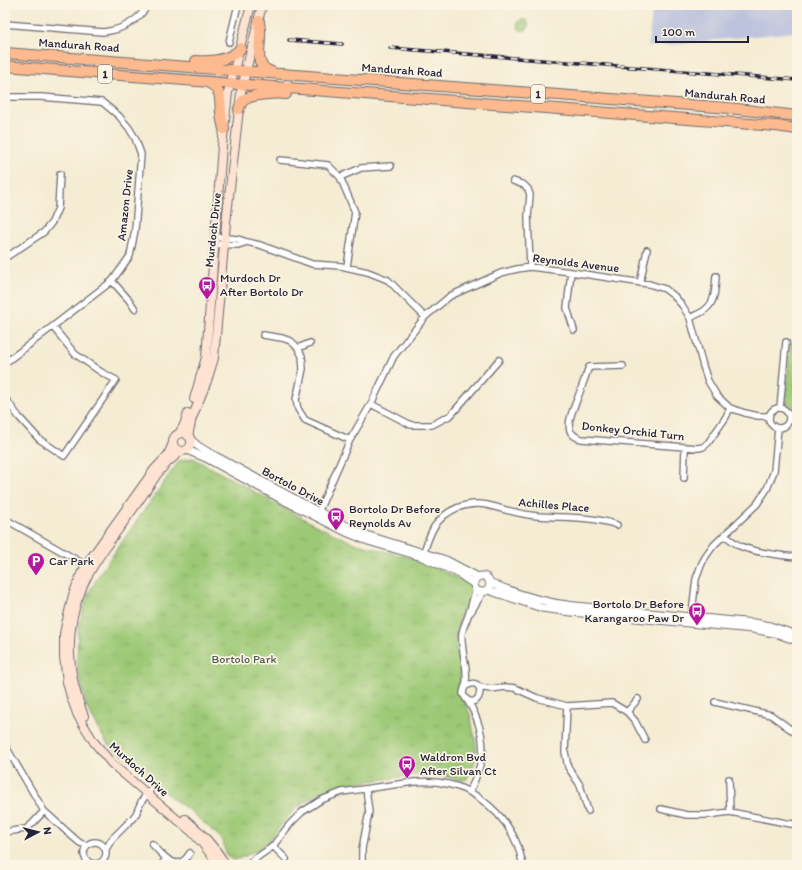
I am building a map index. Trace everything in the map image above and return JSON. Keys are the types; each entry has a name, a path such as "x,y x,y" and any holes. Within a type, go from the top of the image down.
{"highway":[{"path":"258,21 260,35 260,62 266,70 278,73"},
{"path":"150,64 182,60 211,61 231,56 238,52 241,48"},
{"name":"Mandurah Road","path":"5,53 716,107 797,116"},
{"name":"1","path":"5,66 776,126 797,129"},
{"path":"205,81 213,85 218,92 221,102 221,113 224,129"},
{"path":"239,109 244,100 250,97 281,93 293,94 320,90"}],"main road":[{"name":"Murdoch Drive","path":"89,567 158,473 170,460 190,446 192,418 207,382 214,358 224,129 230,83 241,48 251,5"},
{"name":"Murdoch Drive","path":"220,865 202,842 117,761 102,744 82,711 73,681 69,653 71,626 78,597 89,567 154,470 168,455 174,438 179,434 184,426 197,393 205,362 220,240 242,84 262,5"},
{"path":"179,434 184,433 190,438"},
{"path":"173,443 176,449 184,451"},
{"name":"Murdoch Drive","path":"149,792 200,832 226,865"}],"street":[{"path":"5,24 103,32 129,25 140,16 148,5"},
{"path":"229,42 238,5"},
{"name":"Amazon Drive","path":"5,97 41,97 102,102 119,116 129,128 135,138 141,154 136,230 130,256 112,281 5,363"},
{"path":"280,160 328,165 340,177 355,212 347,267"},
{"path":"340,177 361,168 391,166"},
{"path":"5,258 44,232 52,222 58,208 60,174"},
{"path":"513,181 524,185 528,189 530,195 528,217 530,267"},
{"path":"220,240 238,239 267,247 312,264 342,266 368,272 388,280 424,317"},
{"path":"640,283 647,250"},
{"name":"Reynolds Avenue","path":"318,515 350,440 371,404 394,356 424,317 450,296 510,270 530,267 571,272 649,284 665,289 682,305 690,318 708,381 717,396 730,408 758,416 769,416"},
{"path":"571,272 567,308 574,330"},
{"path":"690,318 707,308 711,303 714,297 716,276"},
{"path":"112,281 130,300 135,309"},
{"path":"5,398 19,418 39,439 64,456 116,380 101,372 75,354 53,327"},
{"path":"263,335 291,341 298,348 302,356 303,369 296,400 298,409 304,420 350,440"},
{"path":"298,348 310,342"},
{"path":"780,408 786,342"},
{"path":"371,404 411,424 432,425 451,415 499,360"},
{"name":"Donkey Orchid Turn","path":"623,366 589,367 571,412 569,421 569,427 574,436 582,439 698,448 703,447 708,443 726,417 730,408"},
{"path":"780,408 784,409 788,413 790,419 786,426 778,428 772,424 769,416 774,409 780,408"},
{"path":"790,419 797,419"},
{"path":"691,620 694,590 698,572 706,556 714,545 757,504 767,489 774,471 778,428"},
{"name":"Bortolo Drive","path":"190,438 198,446 208,452 357,537 446,560 478,577 487,578 482,588"},
{"path":"684,478 685,448"},
{"name":"Bortolo Drive","path":"184,451 206,458 281,499 318,515"},
{"name":"Achilles Place","path":"423,555 431,533 440,519 454,509 468,504 476,503 528,515 602,520 617,524"},
{"path":"5,519 89,567"},
{"path":"724,535 735,543 748,549 797,557"},
{"name":"Bortolo Drive","path":"423,555 458,573 482,588 531,605 555,610 691,620 756,623 797,635"},
{"path":"470,792 482,756 482,741 476,715 463,692 466,686 466,668 462,634 467,619 482,588 475,580 478,577"},
{"name":"Bortolo Drive","path":"691,620 753,628 778,634 797,641"},
{"path":"466,668 471,680 477,685 480,691 476,715"},
{"path":"466,686 470,683 491,689 515,688 537,698 567,706 612,703 627,712 635,721 645,740"},
{"path":"468,700 472,701 491,689"},
{"path":"627,712 638,699"},
{"path":"715,702 771,715 797,734"},
{"path":"567,706 565,752 568,767 580,786 588,811"},
{"path":"5,744 44,811 80,843 86,845"},
{"path":"730,779 730,812"},
{"path":"239,865 247,864 272,846 295,818 313,804 327,797 342,792 414,782 433,781 448,784 470,792 495,811 508,827 517,844 523,865"},
{"path":"362,865 362,849 369,812 366,789"},
{"path":"106,849 99,842 92,842 86,845 83,852 85,859 95,865 104,860 106,849 112,839 136,814 141,802 149,792"},
{"path":"661,809 687,815 707,815 730,812 791,824 797,823"},
{"path":"5,832 26,829 44,811"},
{"path":"152,844 166,859 175,863 181,862 190,853"},
{"path":"272,846 286,859"},
{"path":"161,865 166,859"}],"shaded area":[{"path":"653,5 797,5 795,32 648,47"}],"green space":[{"path":"523,19 527,21 529,25 527,29 523,31 519,29 517,25 519,21"},
{"path":"797,340 797,413 785,403 790,344"},
{"name":"Bortolo Park","path":"193,458 317,526 354,543 425,562 476,587 460,617 455,641 460,668 461,694 470,714 476,744 474,764 467,779 459,780 444,776 415,775 341,785 324,791 309,799 295,809 267,843 245,856 233,860 226,854 220,837 106,742 86,706 77,666 78,629 87,596 100,573 179,461"}],"railway":[{"path":"289,40 342,44"},
{"path":"390,48 797,80"}],"place":[{"name":"Murdoch Dr After Bortolo Dr","path":"207,300"},
{"name":"Bortolo Dr Before Reynolds Av","path":"336,531"},
{"name":"Car Park","path":"36,576"},
{"name":"Bortolo Dr Before Karangaroo Paw Dr","path":"697,626"},
{"name":"Waldron Bvd After Silvan Ct","path":"407,779"}]}
